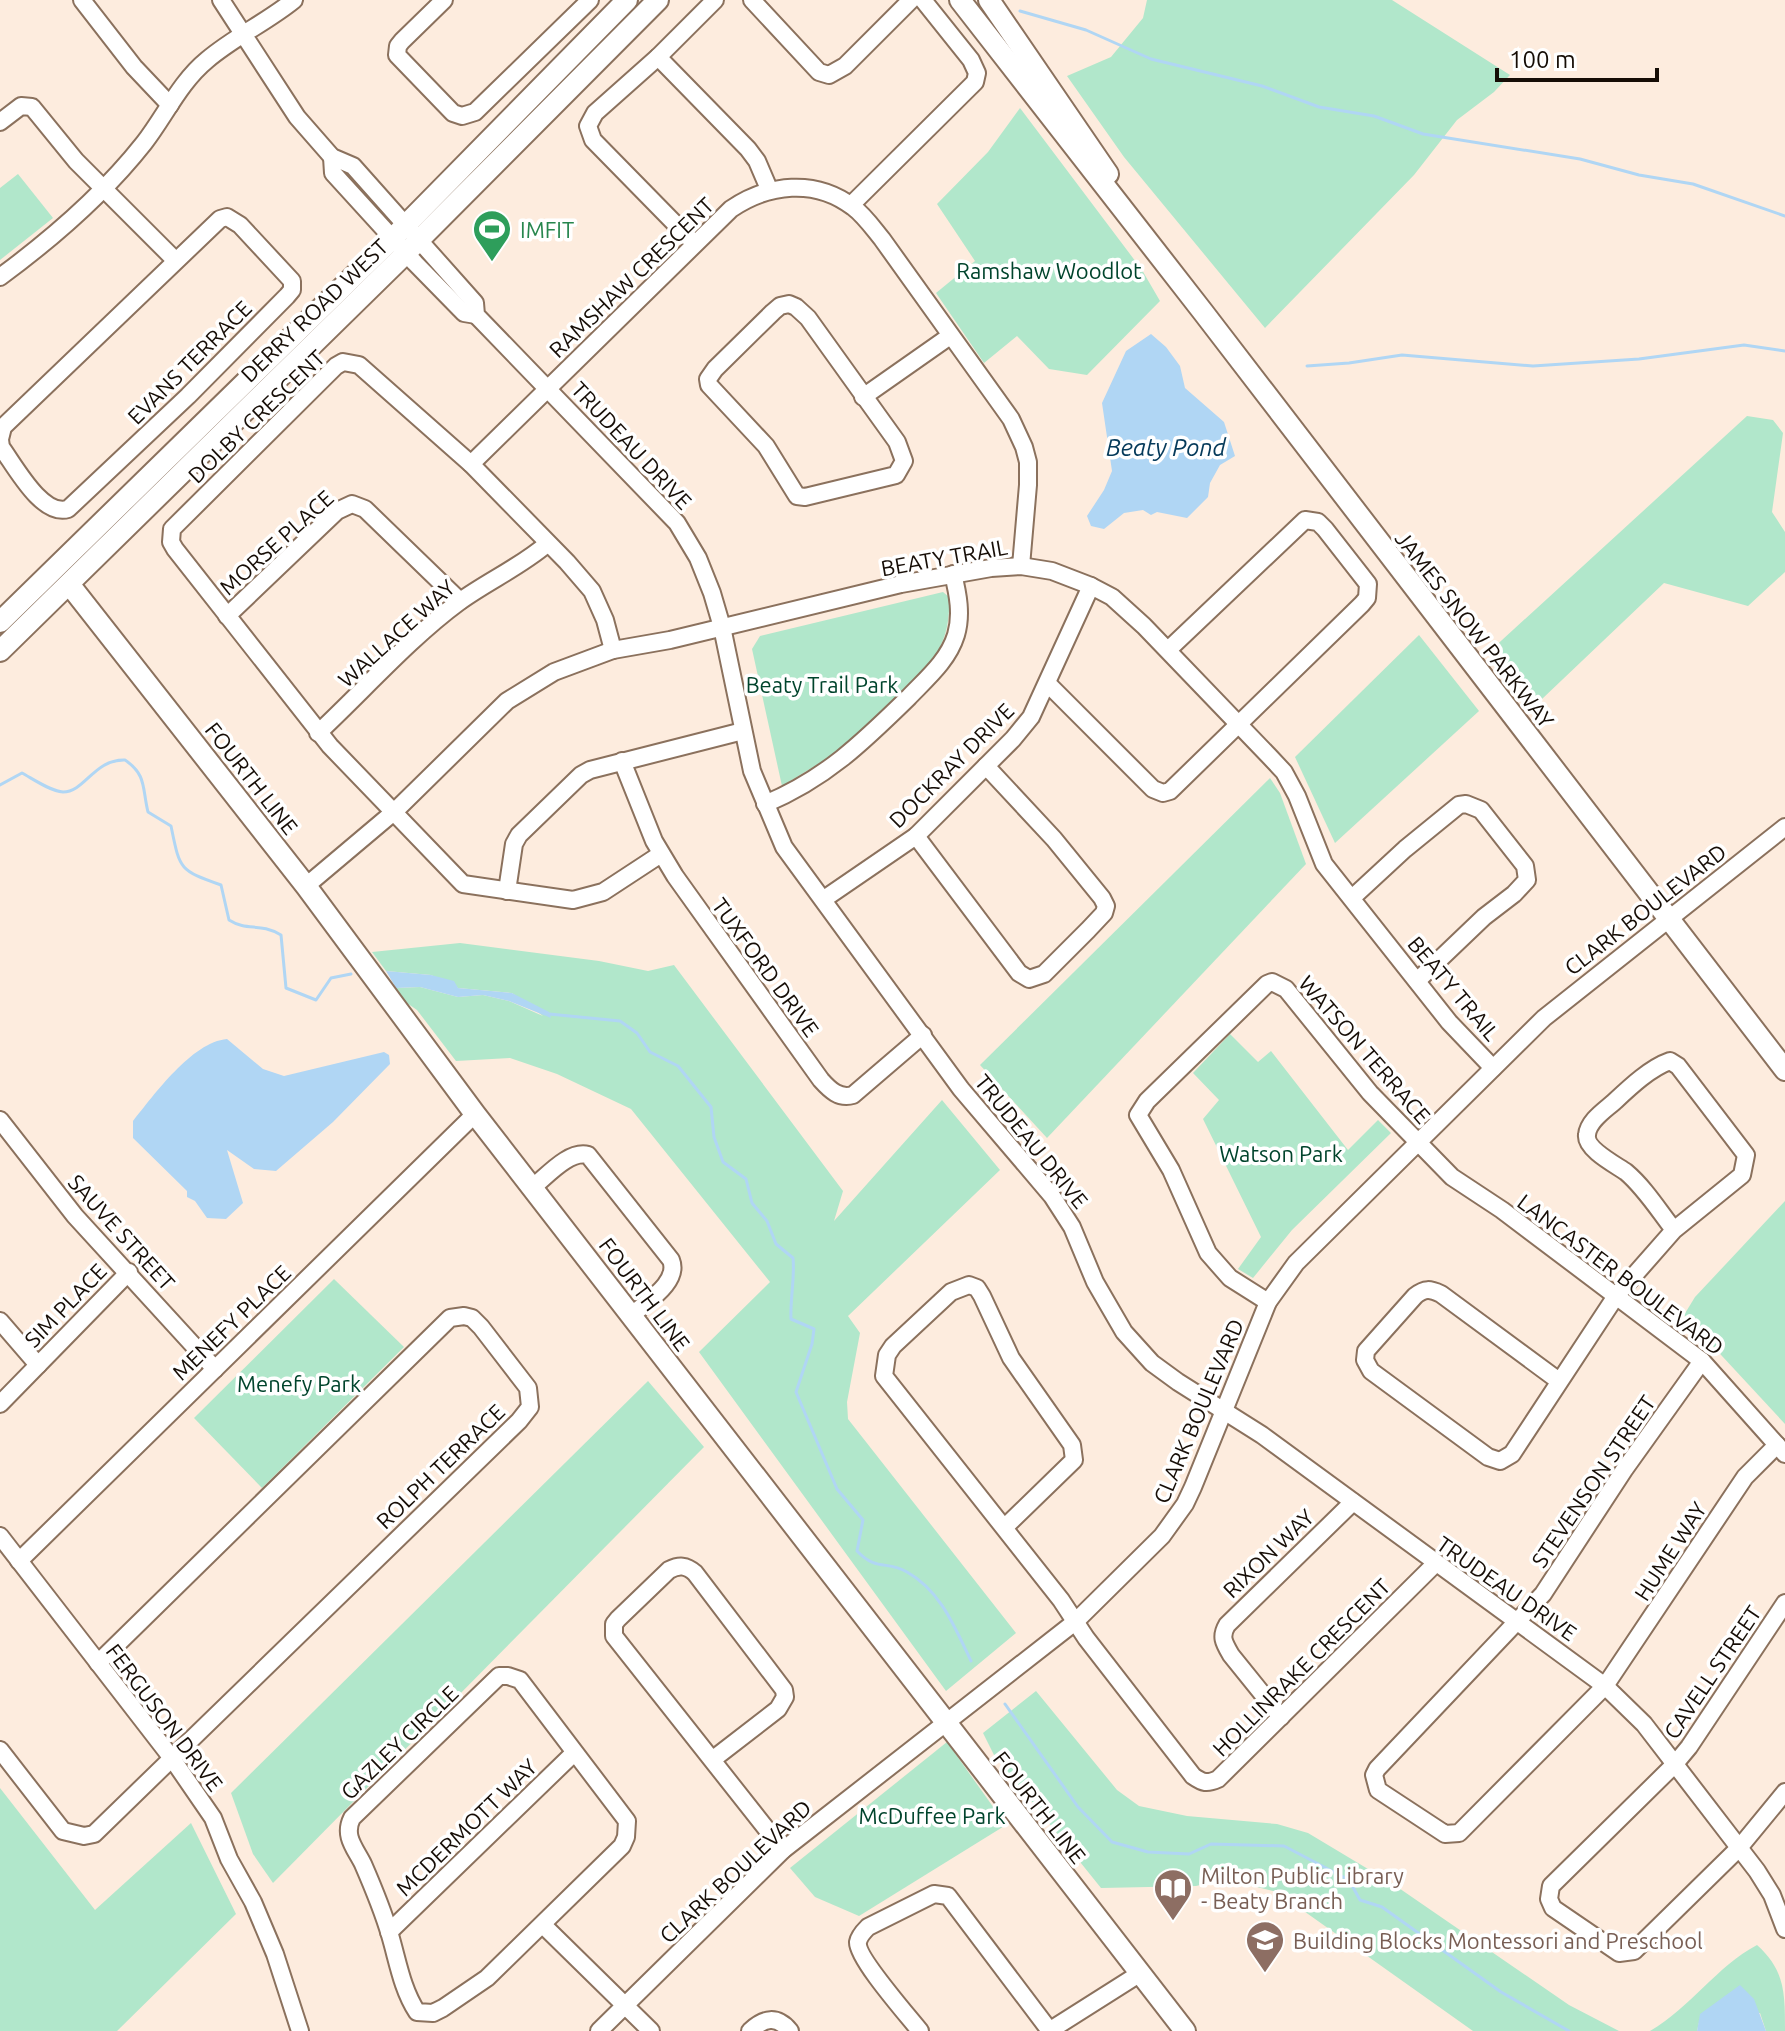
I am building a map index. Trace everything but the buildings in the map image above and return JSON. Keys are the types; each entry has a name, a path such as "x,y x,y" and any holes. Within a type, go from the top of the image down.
{"main road":[{"name":"DERRY ROAD WEST","path":"0,651 406,239 627,0"},
{"name":"DERRY ROAD WEST","path":"0,622 658,0"},
{"name":"JAMES SNOW PARKWAY","path":"960,0 1785,1070"},
{"name":"JAMES SNOW PARKWAY","path":"989,0 1094,150 1121,194 1127,217"},
{"name":"FOURTH LINE","path":"69,584 306,886 475,1114 1185,2031"}],"street":[{"path":"82,0 134,67 170,105"},
{"name":"TRUDEAU DRIVE","path":"221,0 297,117 332,157 353,166 464,313 476,315 677,523 698,558 722,627 752,771 784,847 961,1089 1052,1196 1072,1227 1095,1282 1124,1332 1152,1363 1262,1435 1605,1686 1644,1724 1739,1848 1772,1895 1785,1929"},
{"path":"0,277 45,244 104,188 142,145 207,60 294,0"},
{"path":"444,0 402,41 397,55 453,113 462,116 475,112 590,0"},
{"path":"694,243 589,134 588,126 595,113 658,57 715,0"},
{"path":"752,0 819,72 829,75 845,66 911,0"},
{"path":"851,205 975,82 977,73 971,60 923,0"},
{"path":"658,57 748,149 769,189"},
{"path":"0,122 21,106 32,107 76,161 175,260"},
{"name":"RAMSHAW CRESCENT","path":"471,464 731,209 769,189 814,190 851,205 882,239 1011,419 1028,462 1021,566"},
{"name":"EVANS TERRACE","path":"227,217 240,225 292,281 292,290 188,396 68,509 56,511 43,503 1,447 0,440 3,427 175,260 213,225 227,217"},
{"path":"789,304 803,312 863,397 897,442 904,456 901,471 883,479 805,497 793,492 766,446 722,401 708,379 773,312 789,304"},
{"path":"863,397 950,336"},
{"name":"DOLBY CRESCENT","path":"613,650 605,620 592,591 471,464 359,365 343,362 336,366 172,529 171,542 175,549 318,733 463,884 573,900 603,892 661,854"},
{"name":"MORSE PLACE","path":"227,616 337,511 352,504 365,509 460,601"},
{"path":"1048,684 1157,792 1170,791 1367,598 1368,584 1325,529 1312,520 1305,520 1168,650"},
{"name":"WALLACE WAY","path":"318,733 460,601 547,544"},
{"name":"BEATY TRAIL","path":"306,886 395,811 507,701 554,672 613,650 670,640 953,574 1021,566 1052,571 1091,586 1128,610 1284,772 1324,864 1449,1022 1493,1068"},
{"path":"765,804 808,783 853,752 935,670 952,646 958,625 958,594 953,574"},
{"name":"DOCKRAY DRIVE","path":"824,899 916,836 1031,717 1091,586"},
{"path":"507,891 514,844 519,835 581,775 622,761 743,731"},
{"name":"TUXFORD DRIVE","path":"622,761 661,854 684,891 830,1089 838,1095 853,1095 923,1035"},
{"path":"916,836 1019,973 1029,979 1044,974 1104,913 1106,906 1054,839 986,766"},
{"path":"1352,898 1459,805 1466,804 1481,810 1500,833 1525,866 1527,880 1417,981"},
{"name":"CLARK BOULEVARD","path":"599,2031 783,1850 1075,1622 1149,1550 1174,1521 1193,1487 1268,1302 1307,1251 1557,1006 1785,827"},
{"name":"WATSON TERRACE","path":"1268,1302 1230,1278 1208,1253 1171,1170 1138,1115 1147,1101 1272,982 1286,989 1370,1093 1418,1142"},
{"path":"1559,1381 1441,1294 1431,1290 1421,1290 1366,1351 1365,1360 1375,1374 1494,1460 1500,1461 1512,1454 1616,1296 1674,1230 1742,1175 1746,1161 1738,1143 1678,1066 1670,1061 1627,1090 1593,1122 1586,1133 1587,1141 1598,1153 1639,1184 1674,1230"},
{"name":"MENEFY PLACE","path":"19,1561 475,1114"},
{"name":"SAUVE STREET","path":"0,1120 75,1216 215,1369"},
{"name":"LANCASTER BOULEVARD","path":"1418,1142 1452,1177 1502,1210 1702,1361 1781,1450"},
{"path":"533,1187 571,1156 581,1153 588,1155 671,1260 674,1270 671,1278 631,1316"},
{"name":"SIM PLACE","path":"0,1404 129,1272"},
{"path":"1004,1528 1074,1460 1072,1445 1011,1358 977,1288 969,1285 951,1292 893,1346 887,1355 884,1376 1075,1622"},
{"name":"ROLPH TERRACE","path":"0,1750 63,1831 84,1836 94,1834 526,1413 531,1400 528,1388 472,1318 457,1315 450,1318 98,1663"},
{"path":"0,1321 38,1365"},
{"name":"STEVENSON STREET","path":"1605,1686 1459,1833 1445,1834 1378,1790 1374,1775 1377,1769 1543,1594 1624,1470 1702,1361"},
{"name":"HUME WAY","path":"1605,1686 1745,1477 1781,1450"},
{"name":"RIXON WAY","path":"1281,1717 1231,1655 1224,1644 1222,1632 1353,1502"},
{"name":"FERGUSON DRIVE","path":"0,1536 171,1757 213,1818 229,1859 253,1902 275,1954 300,2031"},
{"name":"HOLLINRAKE CRESCENT","path":"1075,1622 1193,1776 1208,1783 1218,1779 1435,1564"},
{"path":"712,1760 778,1709 785,1697 784,1690 695,1573 690,1568 675,1566 618,1619 613,1630 617,1641 783,1850"},
{"name":"CAVELL STREET","path":"1739,1848 1634,1951 1628,1953 1619,1953 1553,1908 1549,1899 1551,1886 1674,1765 1700,1733 1785,1603"},
{"name":"GAZLEY CIRCLE","path":"499,1676 520,1680 627,1821 622,1846 543,1925 487,1978 433,2013 417,2012 408,1999 389,1932 362,1862 350,1841 348,1826 352,1818 499,1676"},
{"name":"MCDERMOTT WAY","path":"389,1932 574,1753"},
{"path":"1739,1848 1785,1792"},
{"path":"920,2031 876,1976 859,1951 858,1943 861,1933 868,1927 934,1894 948,1896 1050,2031 1139,1974"},
{"path":"543,1925 651,2031"},
{"path":"750,2031 765,2020 773,2019 790,2031"}],"green space":[{"path":"1147,0 1392,0 1510,75 1494,92 1457,120 1414,175 1265,328 1124,157 1067,76 1111,57 1143,18"},
{"name":"Ramshaw Woodlot","path":"1020,108 1142,270 1160,301 1087,375 1049,369 1017,336 984,363 936,293 975,261 937,204 988,152"},
{"path":"18,174 53,218 0,260 0,188"},
{"path":"1747,416 1773,420 1783,433 1772,512 1785,532 1785,572 1748,606 1664,583 1542,699 1530,693 1517,675 1490,651"},
{"name":"Beaty Trail Park","path":"943,592 949,597 948,623 941,646 932,661 841,750 782,786 752,649 760,636"},
{"path":"1419,635 1479,711 1335,843 1295,757"},
{"path":"1270,778 1280,793 1306,864 1047,1138 980,1065"},
{"path":"460,943 599,961 648,971 674,965 843,1191 834,1221 942,1100 1000,1170 848,1316 860,1333 847,1402 848,1419 1016,1633 946,1691 699,1352 770,1282 631,1109 557,1074 510,1058 456,1061 396,988 420,987 458,997 483,995 509,1001 543,1016 512,993 458,988 431,975 386,971 372,952"},
{"name":"Watson Park","path":"1230,1034 1258,1062 1271,1051 1348,1150 1378,1120 1391,1133 1292,1230 1253,1278 1238,1269 1261,1237 1203,1119 1219,1100 1193,1073"},
{"path":"1785,1201 1785,1424 1684,1315 1695,1297"},
{"name":"Menefy Park","path":"334,1279 404,1347 262,1488 194,1418"},
{"path":"648,1381 704,1447 273,1883 253,1854 231,1793"},
{"path":"1036,1691 1117,1790 1139,1806 1187,1816 1277,1824 1308,1833 1393,1884 1569,2005 1619,2031 1473,2031 1277,1892 1225,1879 1196,1886 1101,1888 994,1755 983,1733"},
{"name":"McDuffee Park","path":"947,1742 1006,1825 859,1916 815,1897 790,1868"},
{"path":"0,1788 95,1910 191,1823 236,1914 117,2031 0,2031"},
{"path":"1757,1945 1773,1964 1782,1983 1785,2031 1766,2031 1760,2013 1701,2014 1697,2031 1650,2031 1678,2011 1729,1964"}],"water":[{"name":"Beaty Pond","path":"1151,334 1180,366 1185,388 1224,422 1235,456 1220,465 1210,483 1208,497 1187,518 1157,512 1151,515 1143,510 1124,513 1104,529 1091,526 1087,516 1112,471 1102,403 1126,351"},
{"path":"386,971 431,975 454,981 458,988 512,993 549,1012 551,1018 509,1001 483,995 458,997 420,987 396,988"},
{"path":"227,1039 263,1069 284,1076 384,1052 389,1055 390,1064 333,1122 276,1171 254,1169 227,1150 243,1203 226,1219 207,1218 195,1201 187,1197 187,1191 133,1138 133,1121 187,1059 214,1042"},
{"path":"1740,1985 1754,1999 1766,2031 1697,2031 1700,2014"}],"waterway":[{"path":"1020,11 1086,30 1151,59 1262,86 1319,107 1374,116 1423,134 1580,159 1639,175 1693,184 1785,216"},
{"path":"1307,366 1402,355 1533,366 1639,359 1744,345 1785,351"},
{"path":"0,785 22,773 53,789 71,791 105,765 125,760 140,777 148,812 171,826 184,866 197,876 221,885 229,920 281,935 286,988 316,1000 331,978 351,974"},
{"path":"549,1014 620,1021 637,1033 650,1052 678,1066 711,1107 714,1137 723,1162 746,1179 752,1203 767,1221 776,1244 793,1258 791,1319 814,1329 796,1392 837,1489 863,1520 857,1551 876,1564 907,1572 929,1589 946,1611 971,1661"},
{"path":"1005,1704 1078,1807 1112,1842 1148,1852 1189,1854 1211,1844 1284,1846 1349,1880 1360,1900 1382,1907 1501,1992 1569,2031"}],"place":[{"name":"IMFIT","path":"492,263"},
{"name":"Milton Public Library - Beaty Branch","path":"1173,1922"},
{"name":"Building Blocks Montessori and Preschool","path":"1265,1974"}]}
